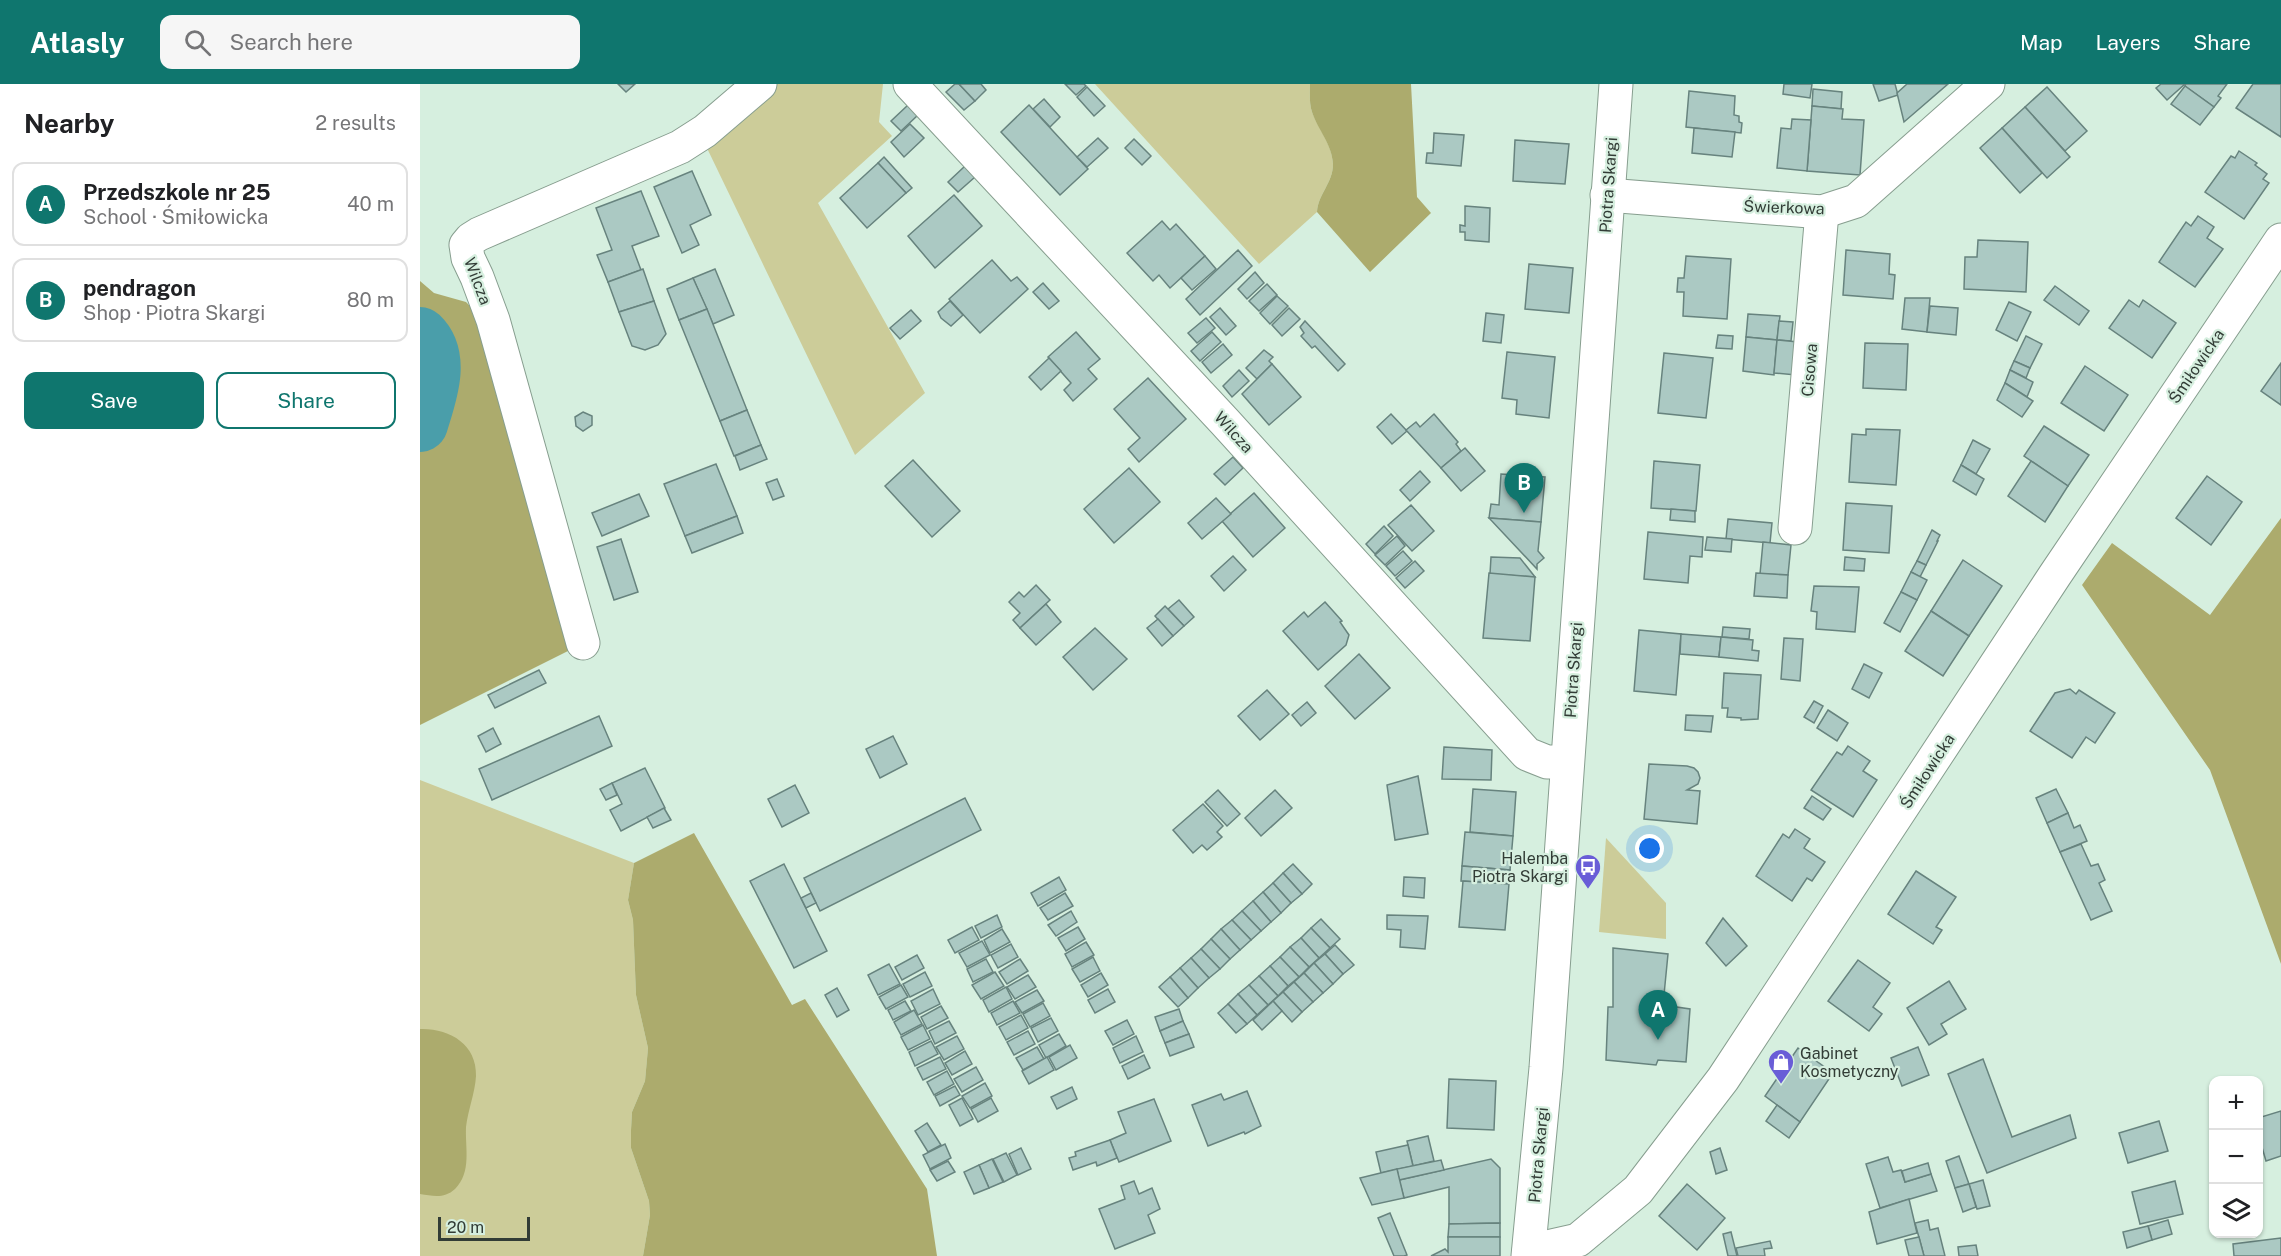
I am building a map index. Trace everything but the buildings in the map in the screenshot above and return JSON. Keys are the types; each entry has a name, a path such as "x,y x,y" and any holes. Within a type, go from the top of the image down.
{"street":[{"name":"Wilcza","path":"583,643 493,320 468,258 466,245 479,234 680,147 705,131 760,84"},
{"name":"Wilcza","path":"910,84 1225,422 1527,754 1547,762 1567,762"},
{"name":"Piotra Skargi","path":"1528,1253 1546,1068 1616,84"},
{"name":"Świerkowa","path":"1607,195 1822,212 1856,201 1988,84"},
{"name":"Cisowa","path":"1795,528 1822,212"},
{"name":"Śmiłowicka","path":"1528,1253 1578,1240 1638,1190 1723,1079 2048,585 2281,240"}],"green space":[{"path":"773,84 883,84 879,122 892,136 818,203 925,393 855,455 705,144"},
{"path":"1095,84 1310,84 1312,112 1328,144 1333,164 1331,177 1317,212 1259,264"},
{"path":"420,338 428,353 429,372 420,409"},
{"path":"420,780 634,863 628,900 633,920 636,995 648,1048 645,1081 632,1112 631,1130 631,1148 649,1201 650,1215 643,1256 420,1256"},
{"path":"1606,838 1666,903 1666,939 1599,932"}],"shaded area":[{"path":"1310,84 1411,84 1417,197 1431,213 1370,272 1317,212 1331,177 1333,164 1330,150 1312,112"},
{"path":"420,281 434,293 466,302 476,312 574,648 420,725 420,436 435,380 434,359 428,339 420,331"},
{"path":"2281,518 2281,964 2210,770 2082,585 2112,543 2210,615"},
{"path":"694,833 792,1005 805,999 927,1189 937,1256 643,1256 650,1215 649,1201 631,1148 631,1130 632,1112 645,1081 648,1048 636,995 633,920 628,900 634,863"},
{"path":"420,1029 441,1031 459,1040 472,1055 475,1065 476,1076 466,1127 466,1167 455,1189 443,1196 420,1194"}],"waterway":[{"path":"420,335 427,344 433,366 430,390 420,424"}],"place":[{"name":"pendragon","path":"1524,513"},
{"name":"Halemba Piotra Skargi","path":"1588,890"},
{"name":"Przedszkole nr 25","path":"1658,1040"},
{"name":"Gabinet Kosmetyczny","path":"1781,1085"}]}
